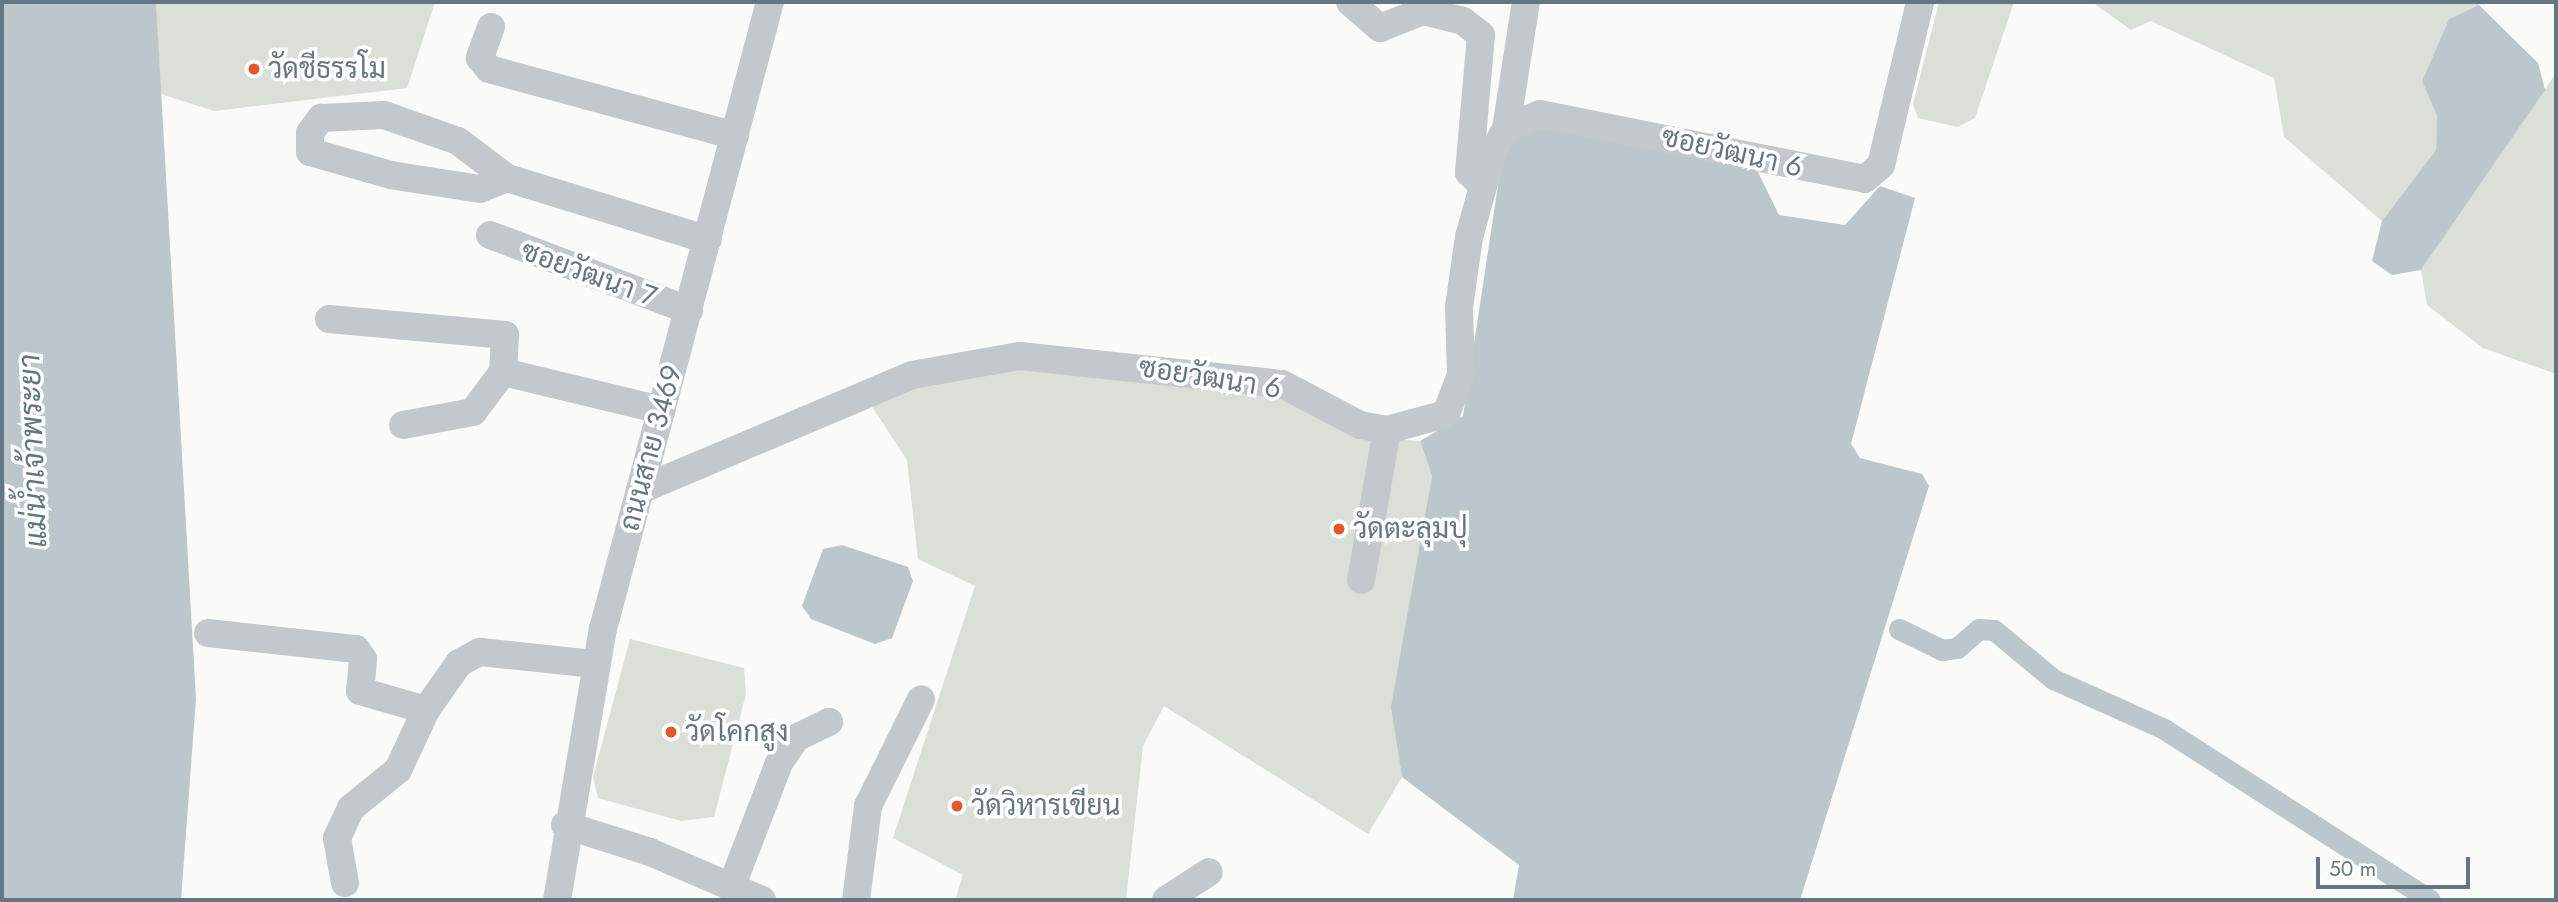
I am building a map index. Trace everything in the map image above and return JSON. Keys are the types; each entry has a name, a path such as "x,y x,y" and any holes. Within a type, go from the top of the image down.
{"street":[{"name":"ถนนสาย 3469","path":"557,900 565,825 595,664 770,2"},
{"path":"1349,2 1380,28 1423,10 1463,21 1481,35 1469,172 1482,185"},
{"path":"1506,129 1526,2"},
{"name":"ซอยวัฒนา 6","path":"640,491 912,375 1020,356 1282,384 1360,425 1387,430 1446,414 1456,396 1459,307 1482,185 1506,129 1541,114 1843,179 1865,179 1881,165 1920,2"},
{"path":"491,27 481,58 489,69 735,136"},
{"path":"507,178 480,189 391,175 310,152 310,133 321,118 384,115 458,142 507,178 708,240"},
{"name":"ซอยวัฒนา 7","path":"490,235 689,310"},
{"path":"328,319 497,329 510,343 503,372 473,412 403,425"},
{"path":"503,372 661,410"},
{"path":"1361,580 1387,430"},
{"path":"208,633 356,649 363,659 360,691 426,710"},
{"path":"345,883 337,838 351,808 398,770 426,710 468,655 595,664"},
{"path":"856,900 868,806 921,699"},
{"path":"732,885 779,763 796,738 830,722"},
{"path":"565,825 732,885 762,900"},
{"path":"1166,900 1209,872"}],"shaded area":[{"path":"156,2 435,2 407,88 214,111 161,94"},
{"path":"1939,2 2014,2 1975,118 1958,127 1918,118 1913,104"},
{"path":"2092,2 2478,2 2479,5 2449,19 2422,81 2437,116 2436,150 2382,221 2284,137 2274,78 2151,21 2131,30"},
{"path":"2556,73 2556,374 2483,348 2427,305 2421,270"},
{"path":"1028,363 1294,399 1375,438 1420,441 1432,476 1392,707 1402,777 1368,834 1164,706 1143,746 1126,900 955,900 963,875 893,838 975,586 918,559 907,460 873,408 875,396"},
{"path":"630,639 744,668 746,694 714,817 681,821 598,798 593,777"}],"water":[{"name":"แม่น้ำเจ้าพระยา","path":"2,2 156,2 196,699 181,900 2,900"},
{"path":"2479,5 2538,63 2545,90 2421,270 2392,275 2372,261 2382,221 2436,150 2437,116 2422,81 2449,19"},
{"path":"1532,124 1757,170 1779,215 1845,225 1880,186 1915,198 1851,444 1860,458 1922,474 1929,486 1800,900 1513,900 1519,865 1402,777 1391,707 1432,476 1420,441 1463,416 1504,146"},
{"path":"842,545 908,567 913,581 892,638 875,644 811,619 802,606 823,549"}],"waterway":[{"path":"1899,629 1942,650 1957,648 1979,629 1994,630 2053,679 2164,729 2430,900"}],"place":[{"name":"วัดชีธรรโม","path":"254,69"},
{"name":"วัดตะลุมปุ","path":"1339,529"},
{"name":"วัดโคกสูง","path":"671,732"},
{"name":"วัดวิหารเขียน","path":"957,806"}]}
